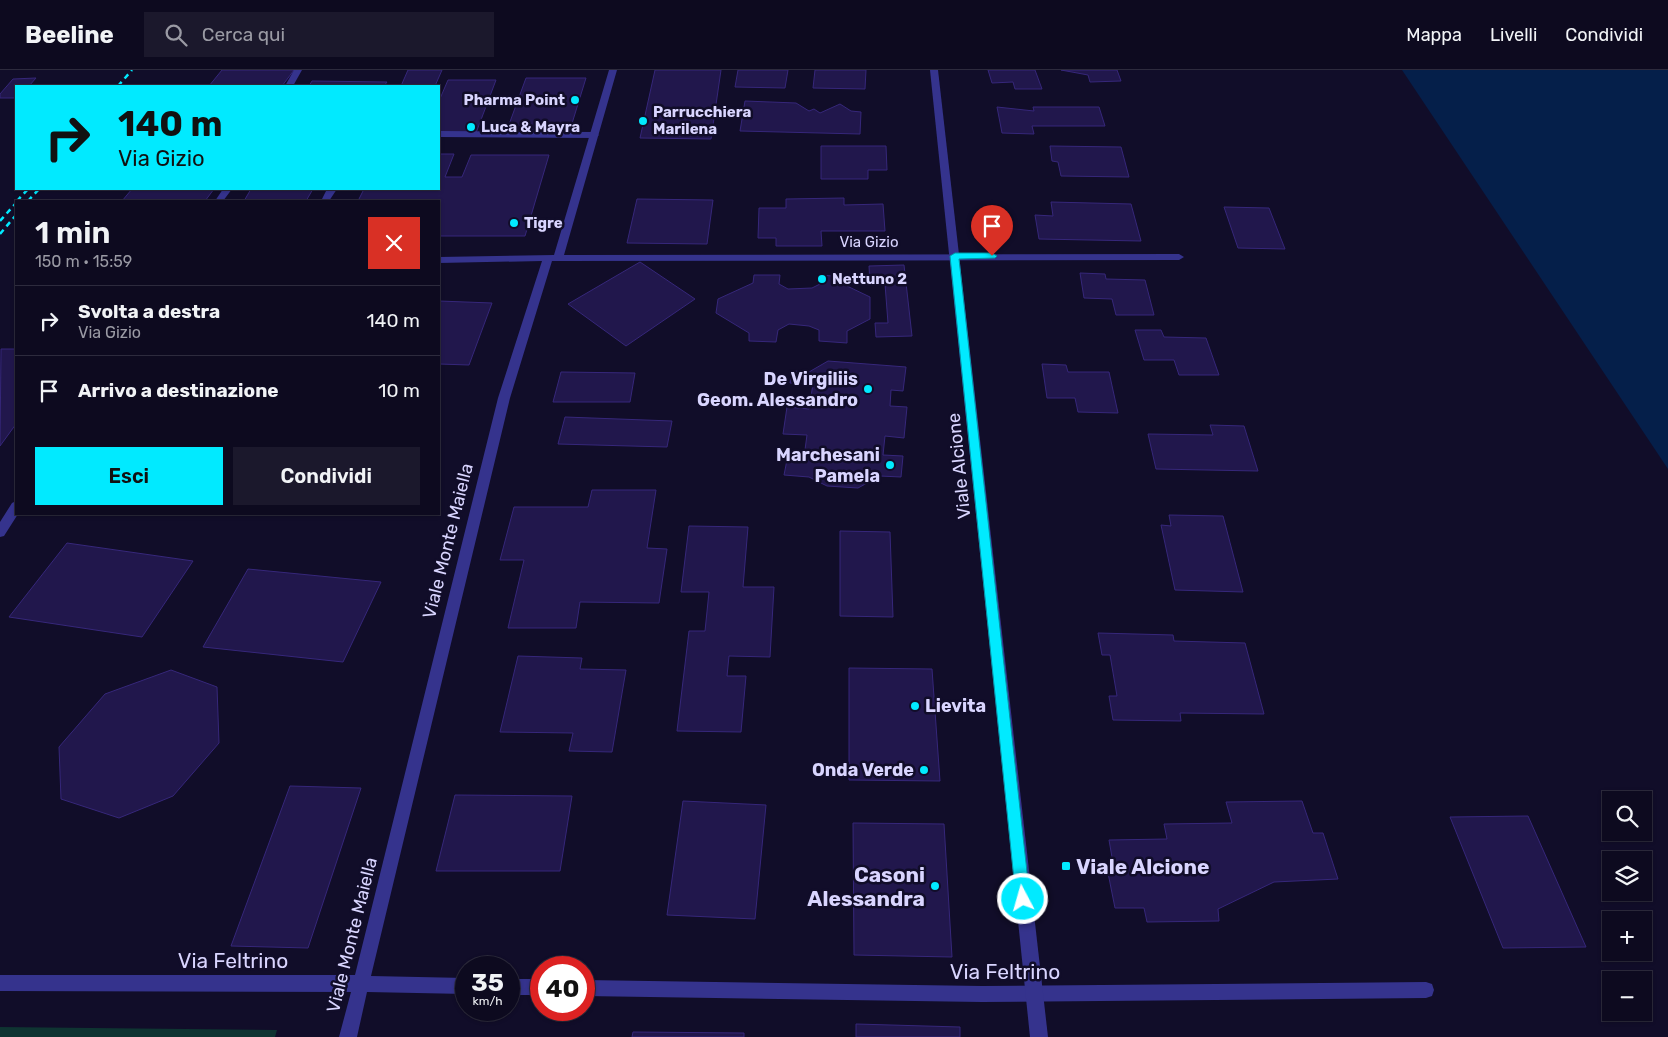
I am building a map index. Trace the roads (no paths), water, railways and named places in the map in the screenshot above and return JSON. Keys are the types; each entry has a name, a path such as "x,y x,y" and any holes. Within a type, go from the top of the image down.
{"street":[{"path":"290,85 298,70"},
{"name":"Viale Monte Maiella","path":"348,1037 359,984 504,398 595,135 613,70"},
{"name":"Viale Alcione","path":"934,70 1039,1037"},
{"path":"440,134 595,135"},
{"name":"Via Gizio","path":"440,260 955,256 1179,257"},
{"path":"0,532 15,508"},
{"name":"Via Feltrino","path":"0,983 293,982 455,986"},
{"name":"Via Feltrino","path":"595,988 1034,994 1426,990"}],"water":[{"path":"1402,70 1668,70 1668,469"}],"railway":[{"path":"119,85 132,70"},
{"path":"18,200 27,190"},
{"path":"29,200 38,190"},
{"path":"0,221 15,204"},
{"path":"0,234 15,216"}],"place":[{"name":"Pharma Point","path":"575,100"},
{"name":"Parrucchiera Marilena","path":"643,121"},
{"name":"Luca & Mayra","path":"471,127"},
{"name":"Tigre","path":"514,223"},
{"name":"Nettuno 2","path":"822,279"},
{"name":"De Virgiliis Geom. Alessandro","path":"868,389"},
{"name":"Marchesani Pamela","path":"890,465"},
{"name":"Lievita","path":"915,706"},
{"name":"Onda Verde","path":"924,770"},
{"name":"Viale Alcione","path":"1066,866"},
{"name":"Casoni Alessandra","path":"935,886"}]}
